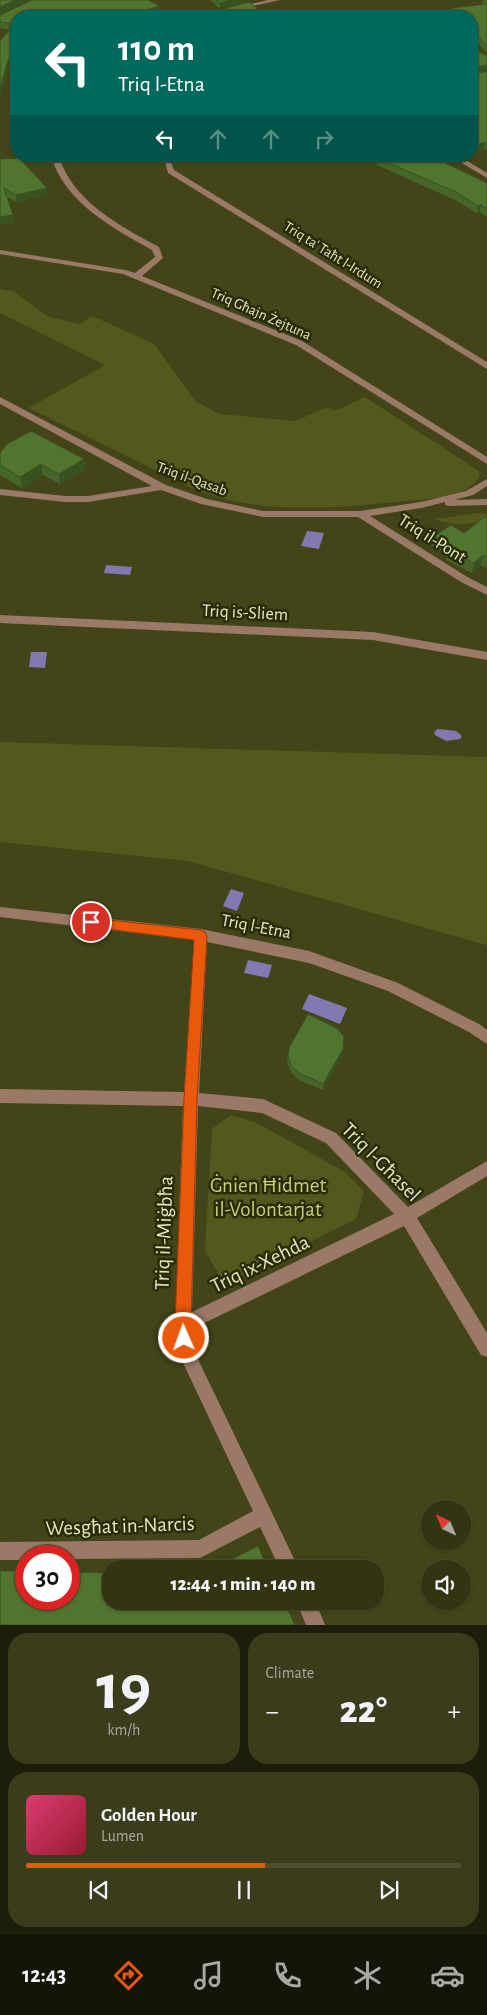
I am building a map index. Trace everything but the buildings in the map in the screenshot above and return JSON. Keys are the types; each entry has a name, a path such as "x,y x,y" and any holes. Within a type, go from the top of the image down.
{"street":[{"path":"229,10 277,0"},
{"path":"57,162 61,177 96,211 156,249 159,258 137,276"},
{"path":"462,162 487,176"},
{"name":"Triq ta' Taħt l-Irdum","path":"168,164 171,171 487,366"},
{"name":"Triq Għajn Żejtuna","path":"0,252 91,266 137,276 299,343 487,461"},
{"name":"Triq il-Qasab","path":"0,400 162,487 205,502 263,514 360,514 421,505 469,493 487,482"},
{"path":"0,492 65,500 88,499 162,487"},
{"name":"Triq il-Qasab","path":"421,505 487,502"},
{"name":"Triq il-Pont","path":"360,514 465,580 487,591"},
{"name":"Triq is-Sliem","path":"0,619 374,636 487,656"},
{"name":"Triq l-Etna","path":"0,912 201,936 309,957 393,987 474,1028 487,1038"},
{"name":"Triq il-Miġbħa","path":"201,936 191,1099 183,1325 185,1350 286,1560"},
{"name":"Triq l-Għasel","path":"0,1096 191,1099 263,1106 330,1138 407,1216 487,1349"},
{"name":"Triq ix-Xehda","path":"183,1325 407,1216 487,1168"},
{"name":"Wesgħat in-Narcis","path":"0,1551 200,1549 264,1515"},
{"path":"309,1610 316,1625"}],"green space":[{"path":"0,289 13,291 49,317 80,324 92,316 154,344 196,402 220,414 296,421 327,407 335,411 365,397 479,471 480,475 466,489 447,496 339,507 294,508 250,504 228,500 194,489 29,408 105,365 0,313"},
{"path":"478,513 487,514 487,518 475,523 461,524 435,519"},
{"path":"0,742 487,757 487,945 188,861 0,842"},
{"name":"Ġnien Ħidmet il-Volontarjat","path":"231,1115 257,1123 345,1172 364,1191 356,1219 241,1276 219,1276 205,1250 212,1129"}],"shaded area":[{"path":"307,531 324,533 319,549 301,546"},
{"path":"106,565 132,567 130,575 104,573"},
{"path":"31,652 47,652 45,668 29,667"},
{"path":"438,729 456,731 462,736 460,739 446,741 435,735 434,732"},
{"path":"231,889 244,893 237,911 223,906"},
{"path":"248,960 272,965 268,978 244,973"},
{"path":"309,994 347,1008 340,1024 302,1009"}],"route":[{"path":"91,922 201,936 191,1099 184,1338"}]}
